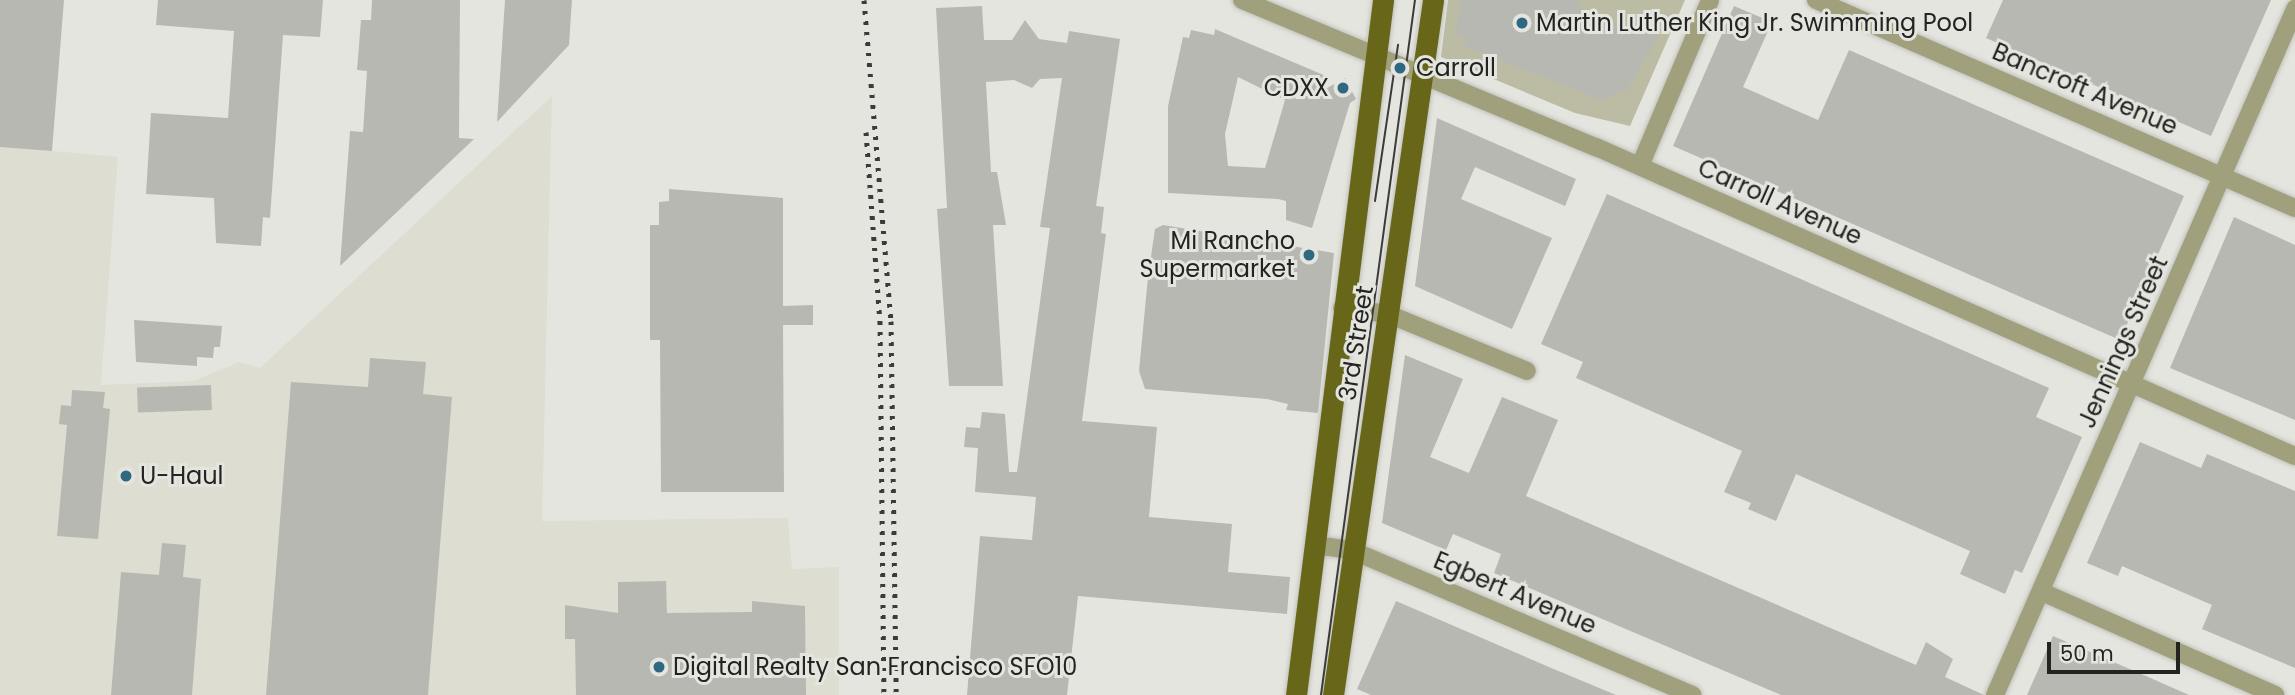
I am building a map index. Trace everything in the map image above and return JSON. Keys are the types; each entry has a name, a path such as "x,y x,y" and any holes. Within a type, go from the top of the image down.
{"main road":[{"name":"3rd Street","path":"1296,695 1382,0"},
{"name":"3rd Street","path":"1333,695 1351,550 1433,0"}],"street":[{"name":"Carroll Avenue","path":"1242,0 1376,53 1423,76 1640,166 2295,456"},
{"path":"1640,166 1710,0"},
{"name":"Bancroft Avenue","path":"1816,0 2295,208"},
{"name":"Jennings Street","path":"1995,695 2295,9"},
{"path":"1342,308 1388,314 1527,371"},
{"name":"Egbert Avenue","path":"1315,545 1351,550 1693,695"},
{"path":"2042,592 2275,695"}],"shaded area":[{"path":"552,96 542,521 788,518 792,569 839,567 839,695 0,695 0,146 118,157 101,385 193,381 239,362 260,368"}],"green space":[{"path":"1448,0 1685,0 1630,126 1575,113 1441,57"}],"building":[{"path":"0,0 64,0 52,151 0,147"},
{"path":"158,0 323,0 320,37 283,35 270,218 263,217 261,246 216,243 214,198 146,194 151,113 228,118 234,31 156,25"},
{"path":"372,0 460,0 459,138 474,139 340,266 350,131 363,132 367,71 357,70 361,20 371,20"},
{"path":"505,0 572,0 569,45 497,122"},
{"path":"1461,0 1578,0 1576,6 1630,29 1634,24 1659,35 1628,89 1602,100 1464,46 1467,39 1456,34"},
{"path":"2003,0 2271,0 2211,136 1986,38"},
{"path":"982,6 984,40 1012,40 1025,20 1039,39 1067,43 1069,31 1120,39 1096,206 1104,207 1101,233 1106,234 1082,421 1157,427 1149,517 1232,524 1228,572 1290,577 1287,614 1078,596 1067,695 967,695 980,536 1032,540 1036,497 975,492 978,448 964,447 966,427 980,428 982,412 1005,414 1009,472 1017,472 1050,228 1040,227 1062,78 1040,79 1032,88 1014,80 986,82 991,172 997,172 1006,225 993,225 1003,386 949,386 937,209 947,208 936,8"},
{"path":"1734,6 1772,22 1743,87 1818,120 1849,50 2184,196 2120,340 1673,146"},
{"path":"1215,29 1326,76 1318,93 1345,78 1356,99 1350,103 1312,228 1286,220 1286,201 1278,199 1168,193 1168,106 1183,37 1189,38 1191,30 1214,35","holes":["1238,77 1285,100 1265,168 1228,166 1225,134"]},
{"path":"1437,118 1576,179 1565,206 1475,167 1461,199 1552,238 1512,329 1415,286"},
{"path":"669,189 783,198 783,306 813,305 813,325 783,325 784,492 661,492 660,340 650,340 650,225 659,225 659,202 669,201"},
{"path":"1607,194 2049,388 2036,417 2082,437 2022,573 2015,570 2005,594 1960,574 1970,551 1796,474 1776,521 1748,509 1751,503 1724,492 1742,451 1576,378 1583,362 1541,344"},
{"path":"2234,217 2295,245 2295,420 2170,368"},
{"path":"1163,225 1334,253 1318,413 1286,410 1288,404 1267,399 1145,389 1139,371 1148,277 1155,229"},
{"path":"134,320 222,326 220,347 214,347 213,358 197,357 197,366 136,362"},
{"path":"1405,355 1463,379 1430,457 1469,473 1502,397 1558,420 1526,496 1916,665 1926,642 1953,659 1945,677 1984,695 1781,695 1494,573 1501,554 1453,534 1446,550 1382,523"},
{"path":"370,358 426,362 423,394 452,397 428,695 266,695 291,382 368,387"},
{"path":"211,385 212,410 138,413 137,388"},
{"path":"72,390 105,392 103,408 110,409 98,539 57,536 67,425 59,424 61,405 71,406"},
{"path":"2140,442 2201,468 2207,454 2295,491 2295,668 2202,629 2212,605 2122,566 2118,576 2087,563"},
{"path":"162,543 186,545 183,577 201,579 192,695 111,695 121,572 159,575"},
{"name":"Digital Realty San Francisco SFO10","path":"666,581 667,613 752,612 752,601 805,606 806,695 576,695 575,639 565,639 565,605 618,613 618,582"},
{"path":"1396,601 1616,695 1371,695 1357,689"},
{"path":"2053,636 2146,676 2189,695 2027,695"}],"tram line":[{"path":"1321,695 1415,0"},
{"path":"1375,201 1398,45"}],"railway":[{"path":"864,0 891,321 896,695"},
{"path":"866,132 880,321 884,695"}],"place":[{"name":"Martin Luther King Jr. Swimming Pool","path":"1522,23"},
{"name":"Carroll","path":"1400,68"},
{"name":"CDXX","path":"1343,88"},
{"name":"Mi Rancho Supermarket","path":"1309,255"},
{"name":"U-Haul","path":"126,476"},
{"name":"Digital Realty San Francisco SFO10","path":"659,667"}]}
